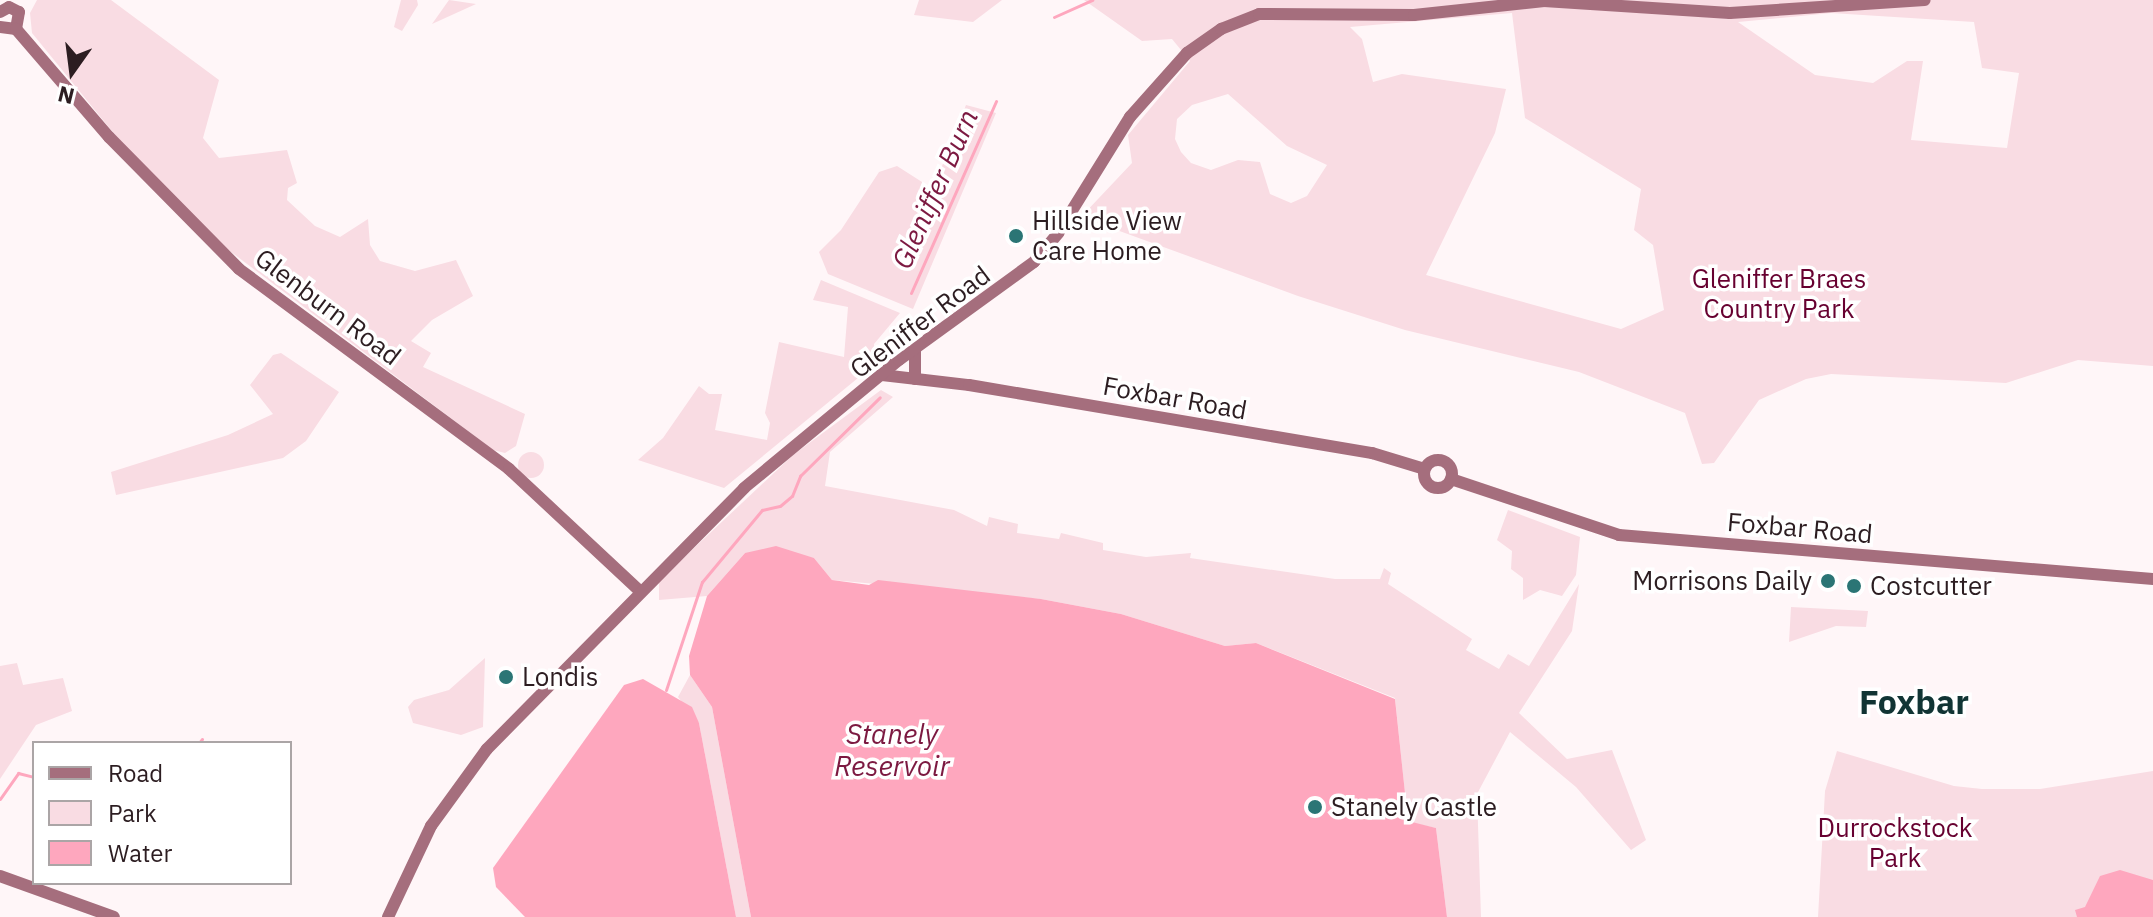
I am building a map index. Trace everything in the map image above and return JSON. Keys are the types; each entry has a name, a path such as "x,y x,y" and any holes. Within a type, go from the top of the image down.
{"street":[{"name":"Gleniffer Road","path":"388,917 431,826 480,755 744,488 915,348 1018,276 1047,249 1130,117 1187,53 1239,20 1276,13 1414,15 1544,1 1730,13 1925,0"},
{"name":"Glenburn Road","path":"0,11 9,7 19,12 16,29 109,137 239,269 509,469 640,591"},
{"path":"0,27 16,29"},
{"path":"915,348 915,379"},
{"name":"Foxbar Road","path":"882,375 1372,453 1425,469"},
{"path":"1442,461 1452,470 1451,479 1434,487 1427,482 1425,469 1442,461"},
{"name":"Foxbar Road","path":"1451,479 1619,535 2153,579"},
{"path":"0,876 114,917"}],"green space":[{"path":"37,0 111,0 219,80 203,138 219,158 287,150 297,183 288,188 287,200 315,226 340,237 368,219 370,245 380,261 415,271 456,260 473,296 432,320 411,341 431,353 423,367 525,414 516,446 505,453 493,450 218,242 129,152 32,33 30,13"},
{"path":"401,0 417,0 418,5 402,31 394,27"},
{"path":"449,0 476,4 432,24"},
{"path":"919,0 1002,0 973,22 914,15"},
{"name":"Gleniffer Braes Country Park","path":"1084,0 2153,0 2153,366 2078,360 2006,383 1831,374 1806,379 1759,400 1714,463 1702,464 1685,413 1579,372 1405,330 1298,296 1081,217 1132,163 1128,135 1190,61 1172,39 1142,41","holes":["1512,13 1525,118 1641,189 1634,230 1653,245 1664,310 1621,329 1426,275 1495,133 1506,89 1402,74 1373,82 1362,39 1350,27","1831,13 1974,22 1982,68 2019,73 2007,148 1911,140 1923,61 1907,61 1873,83 1815,75 1738,22","1228,94 1287,146 1327,165 1307,196 1291,203 1270,194 1260,162 1238,160 1211,170 1191,163 1175,139 1177,119 1192,105"]},
{"path":"966,105 996,113 913,309 828,274 819,252 841,230 879,172 897,166 933,189"},
{"path":"821,280 900,313 874,344 875,364 724,488 638,460 663,438 699,386 709,394 722,394 715,430 767,440 770,423 765,413 779,342 844,357 848,307 813,300"},
{"path":"281,353 339,392 306,441 283,458 116,495 111,472 228,435 273,414 250,385 273,355"},
{"path":"881,390 893,397 830,452 825,486 954,510 987,526 989,517 1018,524 1017,533 1059,539 1061,533 1103,543 1103,550 1146,557 1191,553 1190,558 1335,579 1380,579 1384,568 1391,573 1388,584 1472,639 1466,650 1499,669 1508,654 1529,666 1579,584 1572,631 1519,713 1567,759 1612,750 1646,840 1631,850 1576,787 1510,732 1477,794 1481,917 1447,917 1436,828 1408,822 1395,698 1256,643 1225,646 1121,614 1041,599 832,580 814,558 745,553 707,596 659,600 659,581 793,455"},
{"path":"531,452 540,456 544,465 540,474 531,478 522,474 518,465 522,456"},
{"path":"1508,510 1580,537 1576,575 1562,596 1540,590 1523,600 1523,578 1511,569 1512,551 1497,540"},
{"path":"1791,607 1868,611 1866,627 1836,626 1789,642"},
{"path":"485,658 483,727 461,735 413,723 408,707 414,700 449,690"},
{"path":"17,663 23,685 63,678 72,711 36,725 0,779 0,666"},
{"path":"690,675 712,707 751,917 736,917 699,723 678,697"},
{"name":"Durrockstock Park","path":"1837,751 1954,786 1982,789 2040,789 2153,771 2153,917 1818,917 1825,791"}],"water":[{"name":"Stanely Reservoir","path":"776,546 814,558 832,580 869,585 878,580 1041,599 1121,614 1225,646 1256,643 1395,699 1408,821 1436,828 1447,917 751,917 712,707 690,675 689,656 707,596 745,553"},
{"path":"643,679 692,707 699,723 736,917 525,917 496,887 493,868 624,685"},
{"path":"2120,870 2153,880 2153,917 2077,917 2075,910 2085,907 2100,876"}],"waterway":[{"name":"Gleniffer Burn","path":"1054,17 1092,0"},
{"name":"Gleniffer Burn","path":"911,293 996,101"},
{"name":"Gleniffer Burn","path":"666,690 702,582 762,510 780,506 792,496 800,476 880,397"},
{"path":"0,799 18,773 32,776"}],"place":[{"name":"Hillside View Care Home","path":"1016,236"},
{"name":"Morrisons Daily","path":"1828,581"},
{"name":"Costcutter","path":"1854,586"},
{"name":"Londis","path":"506,677"},
{"name":"Stanely Castle","path":"1315,807"}],"district":[{"name":"Foxbar","path":"1914,702"}]}
